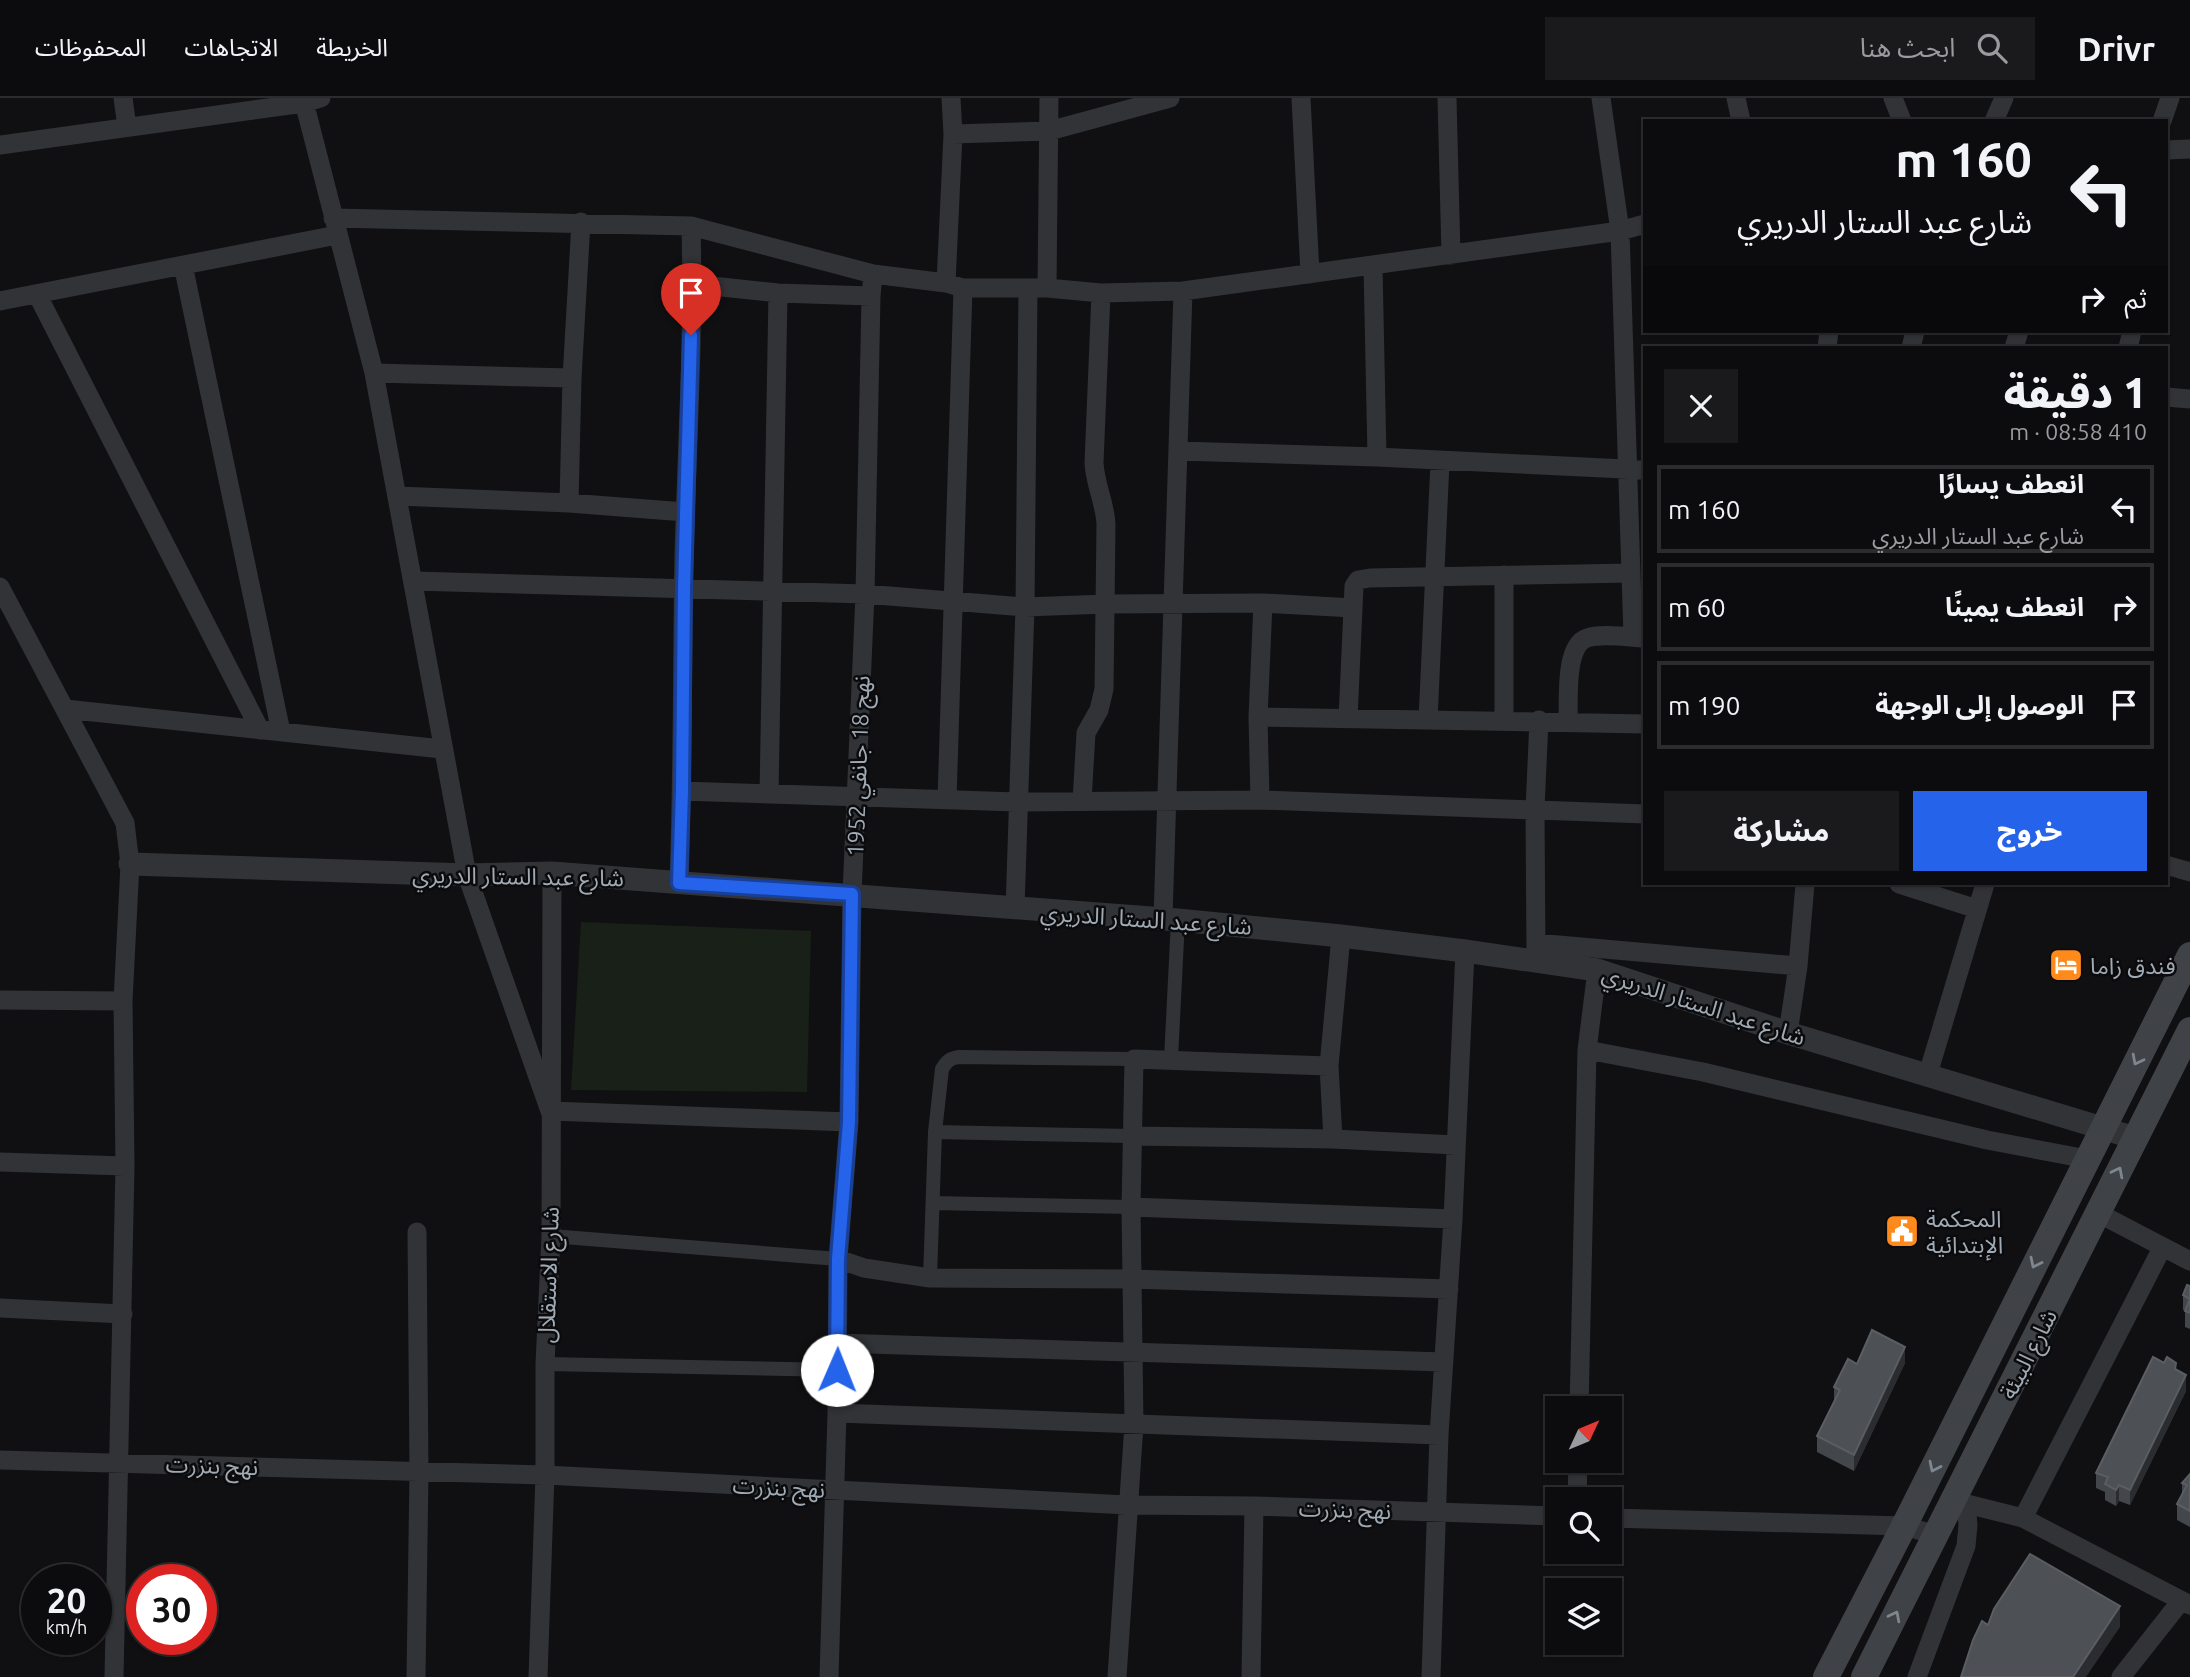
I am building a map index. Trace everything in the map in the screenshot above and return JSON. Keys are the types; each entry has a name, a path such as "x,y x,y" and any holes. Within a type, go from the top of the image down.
{"main road":[{"path":"1826,1677 2190,955"},
{"path":"2154,1025 2189,1034"},
{"name":"شارع البيئة","path":"1864,1677 1936,1535 1961,1502 2098,1213 2189,1034"}],"street":[{"path":"123,98 127,127"},
{"path":"947,800 953,601 955,285 951,98"},
{"path":"1015,909 1037,288 1049,98"},
{"path":"953,134 1049,131 1170,98"},
{"path":"1301,98 1310,274"},
{"path":"1447,98 1451,255"},
{"path":"1568,721 1571,663 1578,644 1589,637 1639,638 1635,563 1636,470 1620,230 1601,98"},
{"path":"1736,98 1741,119"},
{"path":"1894,98 1901,119"},
{"path":"1995,119 2004,98"},
{"path":"2162,119 2170,98"},
{"path":"0,145 309,100 335,226 374,373 467,876 550,1111 849,1122"},
{"path":"2168,166 2176,150"},
{"path":"0,301 183,265 335,226 581,222 691,226 873,274 955,285 1101,293 1183,291 1451,255 1643,224"},
{"path":"569,503 572,379 581,222"},
{"path":"679,883 685,512 693,284 691,226"},
{"path":"183,265 281,732"},
{"path":"1373,266 1377,457"},
{"name":"نهج 18 جانفي 1952","path":"829,1677 837,1413 838,1259 849,1122 852,894 865,594 873,274"},
{"path":"693,284 778,293 871,296"},
{"path":"1171,1059 1171,919 1167,801 1183,291"},
{"path":"769,794 778,293"},
{"path":"1082,801 1086,733 1098,710 1104,689 1105,513 1094,463 1101,293"},
{"path":"37,294 260,730"},
{"path":"374,373 572,379"},
{"path":"2168,397 2190,398"},
{"path":"1178,451 1377,457 1636,470"},
{"path":"1428,720 1440,462"},
{"path":"398,496 569,503 685,512"},
{"path":"1348,719 1354,586 1361,578 1504,575 1635,563"},
{"path":"1504,575 1504,720"},
{"path":"414,581 865,594 1025,607 1263,603 1353,607"},
{"path":"0,587 125,823 130,864 123,1001 125,1166 114,1677"},
{"path":"1260,800 1258,717 1263,603"},
{"path":"65,709 442,749"},
{"path":"1258,717 1643,724"},
{"path":"1539,720 1535,809 1536,952 1798,965"},
{"path":"682,791 1017,802 1260,800 1643,814"},
{"name":"شارع عبد الستار الدريري","path":"130,864 467,876 552,873 1171,919 1465,951 1536,952 1788,1033 2135,1138"},
{"path":"2168,866 2190,872"},
{"name":"شارع الاستقلال","path":"538,1677 545,1475 545,1364 551,1236 552,873"},
{"path":"1788,1033 1798,965 1805,885"},
{"path":"1902,885 1977,909"},
{"path":"1928,1074 1985,885"},
{"path":"1333,1139 1329,1066 1341,936"},
{"path":"1431,1677 1439,1435 1453,1219 1465,951"},
{"path":"1579,1396 1587,1050 1597,970"},
{"path":"0,1000 123,1001"},
{"path":"1587,1050 1703,1072 1987,1140 2087,1159"},
{"path":"930,1278 935,1132 942,1069 951,1058 1171,1059 1329,1066"},
{"path":"1117,1677 1134,1424 1131,1207 1134,1059"},
{"path":"935,1132 1333,1139 1456,1145"},
{"path":"0,1162 125,1166"},
{"path":"933,1203 1453,1219"},
{"path":"2098,1213 2190,1261"},
{"path":"416,1677 419,1472 417,1232"},
{"path":"551,1236 838,1259 864,1268 930,1278 1131,1279 1449,1289"},
{"path":"2023,1518 2162,1248"},
{"path":"0,1308 123,1314"},
{"path":"838,1343 1444,1362"},
{"path":"545,1364 837,1370"},
{"path":"837,1413 1439,1435"},
{"name":"نهج بنزرت","path":"0,1460 545,1475 1127,1504 1545,1515"},
{"path":"1917,1677 1966,1546 1961,1502 2023,1518 2186,1603 2121,1677"},
{"path":"1251,1677 1254,1506"},
{"path":"1622,1518 1904,1526 1936,1535"}],"shaded area":[{"path":"581,922 811,931 807,1092 571,1090"}],"building":[{"path":"2187,1285 2190,1286 2190,1299 2183,1295"},
{"path":"2190,1299 2190,1313 2185,1311"},
{"path":"1872,1330 1905,1347 1854,1455 1817,1436 1840,1390 1834,1387 1848,1359 1857,1364"},
{"path":"2153,1357 2164,1363 2167,1357 2176,1363 2175,1369 2186,1375 2130,1490 2119,1485 2116,1490 2105,1484 2108,1477 2096,1473"},
{"path":"2190,1474 2190,1511 2177,1504 2187,1485 2182,1483"},
{"path":"2030,1554 2120,1606 2073,1677 1961,1677 1982,1621 1988,1625 1994,1609"}],"place":[{"name":"فندق زاما","path":"2066,965"},
{"name":"المحكمة الإبتدائية","path":"1902,1231"}],"route":[{"path":"691,335 679,883 852,894 849,1122 838,1259 837,1370"}]}
